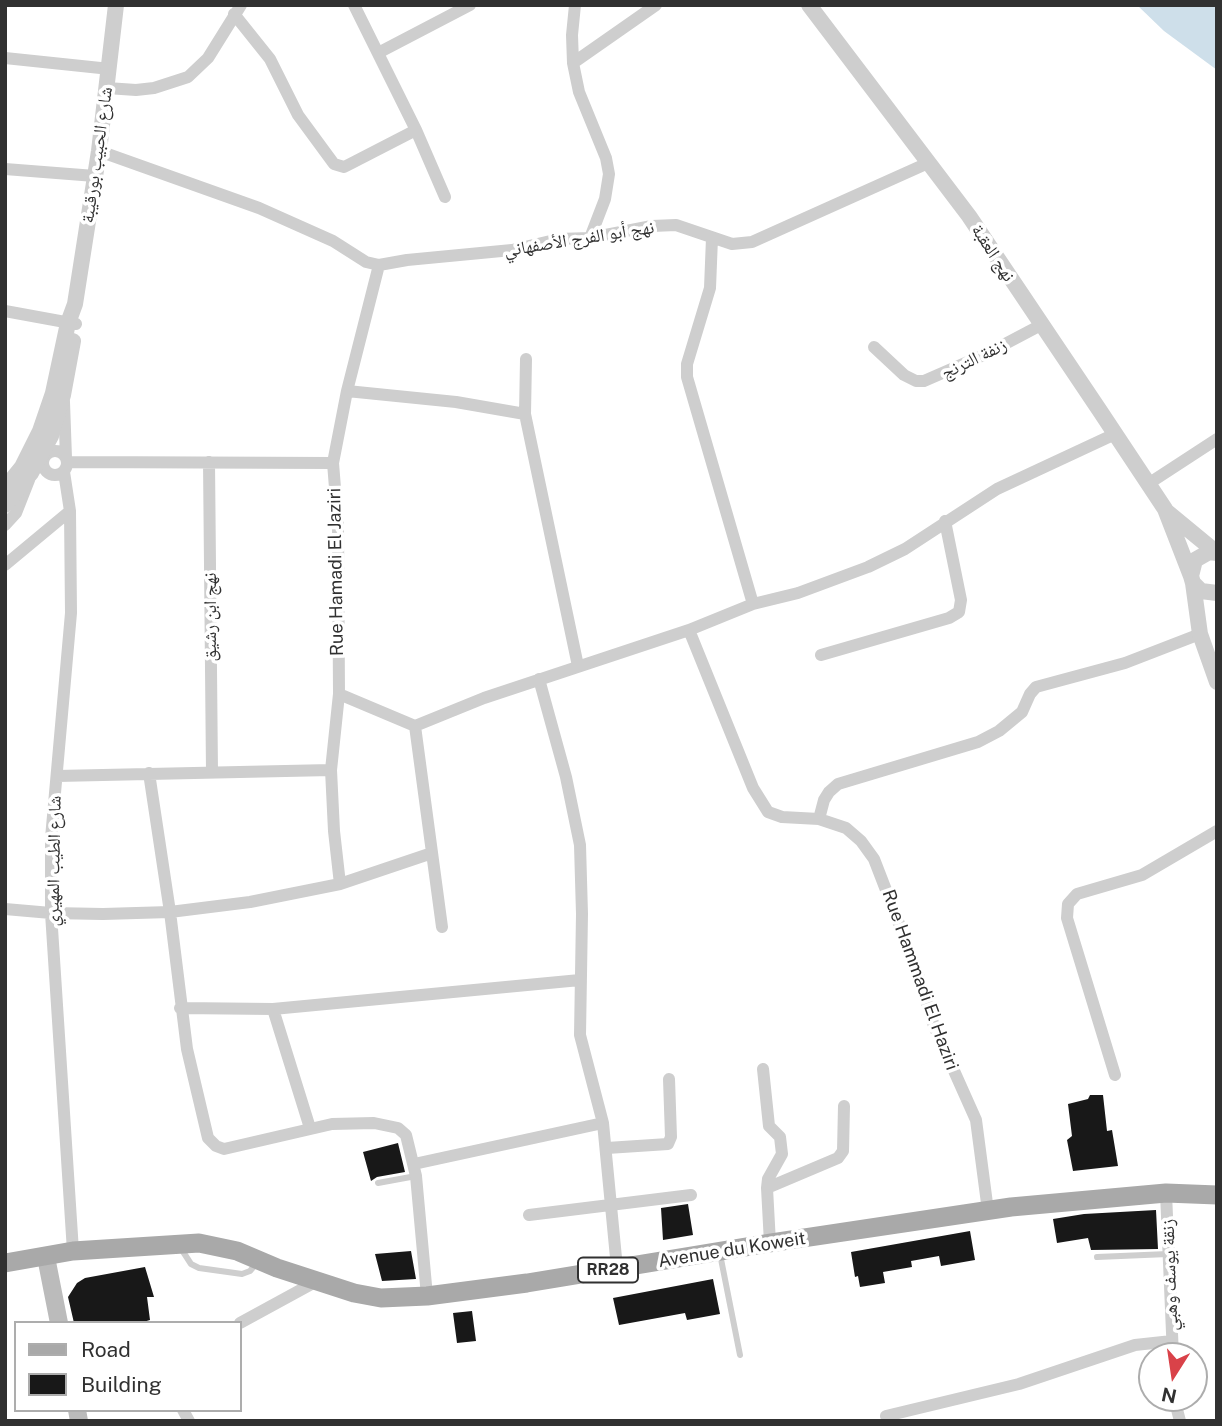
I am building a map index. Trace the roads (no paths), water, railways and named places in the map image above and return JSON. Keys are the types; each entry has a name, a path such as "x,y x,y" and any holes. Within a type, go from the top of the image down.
{"main road":[{"name":"Avenue du Koweit","path":"5,1263 74,1251 199,1243 221,1247 354,1293 381,1298 427,1296 527,1283 988,1211 1166,1194 1217,1195"},
{"path":"46,1257 59,1321"}],"street":[{"name":"شارع الحبيب بورقيبة","path":"5,505 51,436 63,395 99,151 116,5"},
{"path":"354,5 416,130 445,197"},
{"path":"379,53 470,5"},
{"path":"575,5 573,64 579,92 606,158 609,174 605,199 590,238"},
{"path":"573,64 656,5"},
{"name":"نهج العقبة","path":"809,5 969,216 1165,509"},
{"path":"107,88 154,88 188,77 208,58 238,9 270,59 298,115 334,164 344,167 416,130"},
{"path":"5,58 110,69"},
{"path":"99,151 259,208 333,241 366,262 379,265"},
{"name":"نهج أبو الفرج الأصفهاني","path":"379,265 418,258 512,250 559,239 590,238 652,226 676,225 732,244 752,242 928,163"},
{"path":"5,169 95,176"},
{"path":"712,238 710,288 687,364 687,377 753,604"},
{"name":"Rue Hamadi El Jaziri","path":"340,884 331,770 339,694 338,525 333,463 346,391 379,265"},
{"path":"5,311 72,323"},
{"name":"شارع الحبيب بورقيبة","path":"5,525 16,513 37,459 72,323"},
{"name":"زنفة الترنج","path":"874,347 904,375 916,381 924,381 986,354 1041,325"},
{"path":"526,359 525,414 578,666"},
{"path":"346,391 456,402 525,414"},
{"name":"شارع الحبيب بورقيبة","path":"63,395 66,464"},
{"path":"339,694 415,726 484,698 689,630 753,604 798,593 868,567 905,549 996,489 1115,434"},
{"path":"1148,484 1217,439"},
{"path":"66,464 64,454 55,450 37,459 46,472 55,475 66,464 333,463"},
{"name":"شارع الحبيب بورقيبة","path":"5,488 37,459"},
{"name":"نهج ابن رشيق","path":"209,462 212,772"},
{"name":"شارع الطيب المهيري","path":"66,464 70,511 71,613 51,838 51,913 74,1251"},
{"path":"1165,509 1217,553"},
{"path":"1165,509 1192,579 1200,634 1217,682"},
{"path":"5,565 70,511"},
{"path":"821,655 949,618 959,612 961,600 945,521"},
{"path":"1217,553 1209,552 1195,560 1192,579 1201,591 1217,593"},
{"name":"Rue Hammadi El Haziri","path":"689,630 726,724 768,812 782,817 819,819 846,828 861,841 874,859 915,965 934,1026 976,1120 988,1211"},
{"path":"819,819 824,800 838,784 978,741 999,731 1022,712 1036,687 1125,663 1200,634"},
{"path":"539,679 566,777 580,845 580,1035 607,1148 617,1268"},
{"path":"415,726 442,927"},
{"path":"57,776 331,770"},
{"path":"149,773 170,912 180,1008 199,1102 212,1143 224,1149 310,1128 356,1123 398,1128 405,1135 415,1170 427,1296"},
{"path":"1115,1075 1067,918 1068,904 1077,894 1142,875 1217,831"},
{"path":"5,909 51,913 170,912 250,902 340,884 432,853"},
{"path":"180,1008 273,1009 580,981"},
{"path":"273,1009 310,1128"},
{"path":"763,1069 769,1126 780,1138 782,1154 768,1179 770,1243"},
{"path":"607,1148 668,1144 671,1137 669,1079"},
{"path":"767,1188 838,1158 843,1151 845,1106"},
{"path":"415,1170 603,1123"},
{"name":"زنقة يوسف وهبي","path":"1166,1194 1172,1341"},
{"path":"528,1215 691,1195"},
{"path":"242,1322 317,1281"},
{"path":"886,1416 1018,1384 1135,1345 1172,1341"}],"lane":[{"path":"378,1183 415,1170"},
{"path":"719,1252 740,1355"},
{"path":"1097,1257 1169,1254"}],"water":[{"path":"1137,5 1217,5 1217,70 1164,31"}]}
